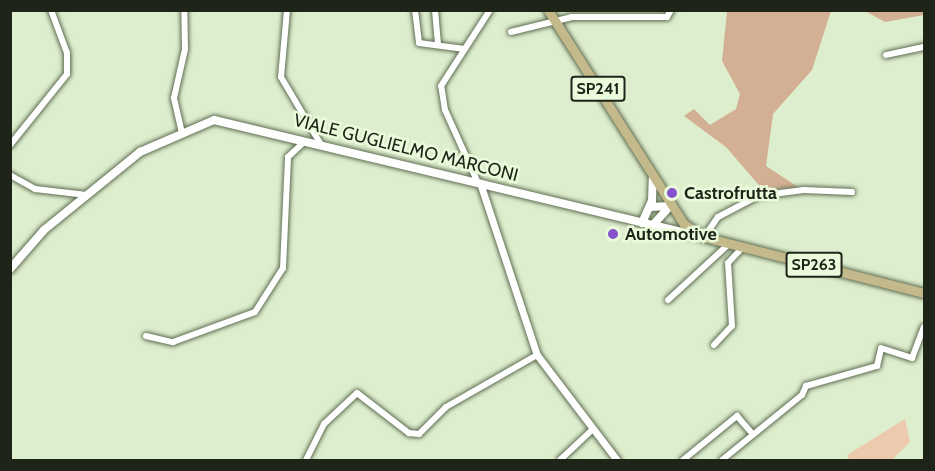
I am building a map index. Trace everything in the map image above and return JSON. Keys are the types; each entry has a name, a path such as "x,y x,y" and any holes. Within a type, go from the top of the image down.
{"main road":[{"name":"SP241","path":"548,10 670,206 704,237"},
{"name":"VIALE GUGLIELMO MARCONI","path":"182,133 224,120 623,218 642,220"},
{"name":"SP263","path":"10,269 44,230 140,152 182,133"},
{"path":"642,220 650,207 652,178"},
{"path":"650,207 670,206"},
{"path":"653,225 670,206"},
{"name":"SP263","path":"642,220 653,225 924,293"}],"street":[{"path":"10,146 67,74 67,53 51,10"},
{"path":"182,133 174,98 185,50 184,10"},
{"path":"287,10 281,77 320,143"},
{"path":"415,10 419,43 465,49"},
{"path":"435,10 438,45"},
{"path":"490,10 441,92 479,183 538,357 617,460"},
{"path":"511,32 556,23 644,13 667,17 671,10"},
{"path":"886,55 924,47"},
{"path":"146,336 173,342 238,314 253,314 283,268 288,157 307,140"},
{"path":"10,175 36,189 87,195"},
{"path":"704,237 718,217 758,196 804,190 852,192"},
{"path":"668,300 729,244"},
{"path":"714,345 732,326 728,263 743,247"},
{"path":"722,460 752,433 802,395 806,386 878,366 881,348 888,347 912,358 924,327"},
{"path":"309,458 324,424 357,393 409,433 420,434 446,407 538,357"},
{"path":"683,460 737,416 752,433"},
{"path":"560,460 592,430"}],"shaded area":[{"path":"727,11 831,11 812,70 773,114 766,166 798,187 763,190 726,147 684,116 694,109 710,125 736,109 740,94 722,61"},
{"path":"865,11 924,11 924,15 885,22"},
{"path":"905,419 910,442 892,460 849,460 847,455"}],"place":[{"name":"Castrofrutta","path":"672,193"},
{"name":"Automotive","path":"613,234"}]}
